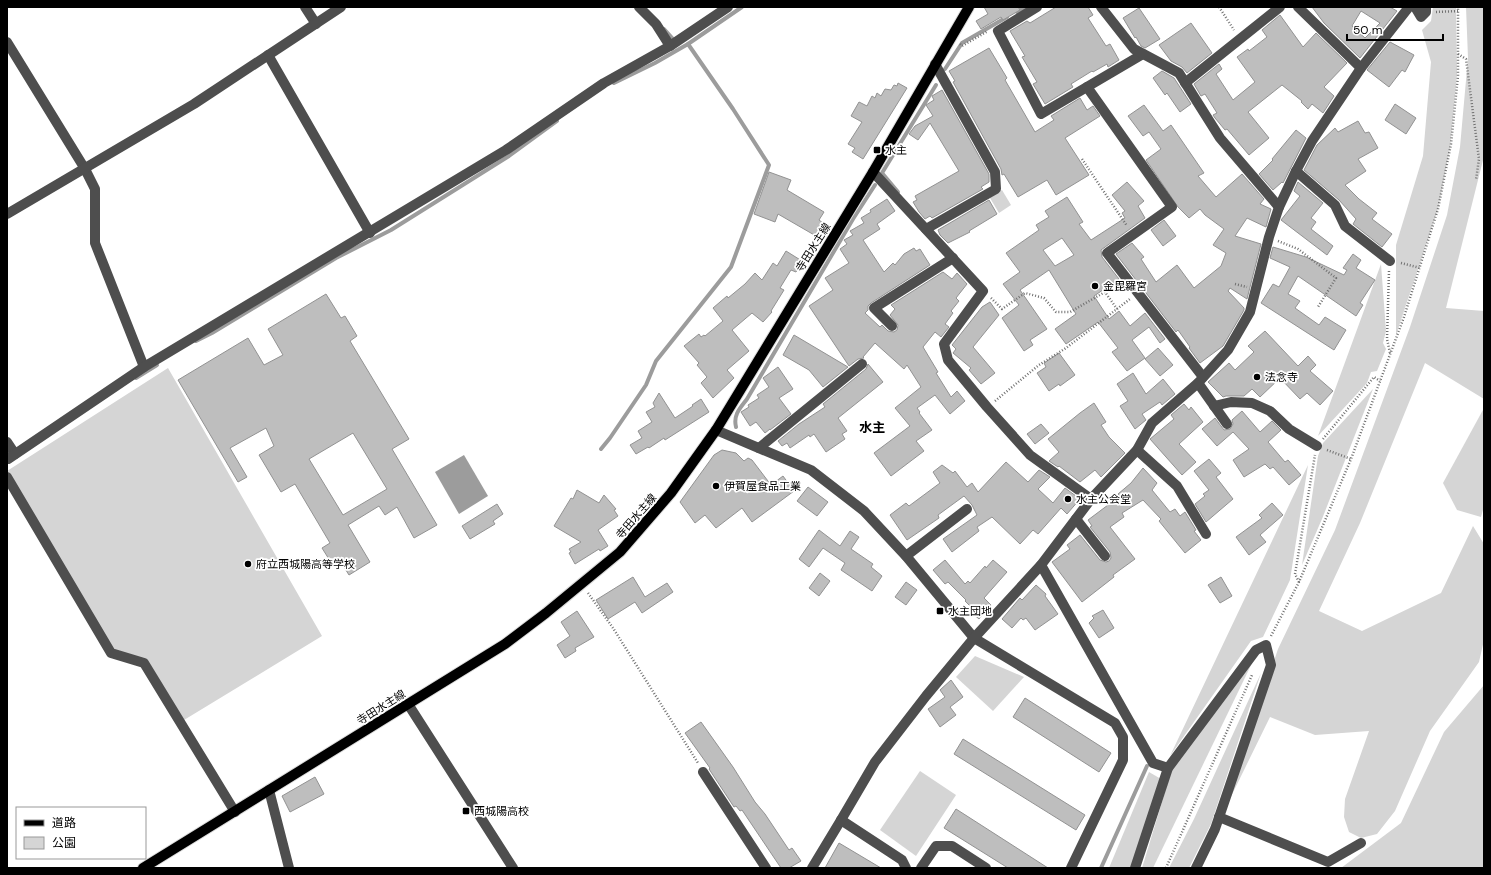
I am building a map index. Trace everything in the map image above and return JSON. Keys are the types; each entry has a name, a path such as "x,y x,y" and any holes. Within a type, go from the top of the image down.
{"main road":[{"name":"寺田水主線","path":"143,868 505,644 546,614 620,552 671,493 716,430 873,172 969,7"}],"street":[{"path":"305,7 316,24"},
{"path":"7,214 194,104 341,7"},
{"path":"639,7 656,24 670,46"},
{"path":"7,442 12,456 144,367 370,233 506,150 604,83 670,46 728,7"},
{"path":"1037,7 998,31 1041,114 1143,54"},
{"path":"1101,7 1134,49 1179,73 1220,138 1279,207"},
{"path":"1185,83 1280,7"},
{"path":"1298,7 1361,68"},
{"path":"812,868 842,820 875,762 926,696 974,638 1041,565 1091,499 1137,450 1152,423 1200,380 1228,350 1250,312 1269,237 1279,207 1296,171 1312,141 1361,68 1410,7"},
{"path":"1415,7 1421,17 1426,9"},
{"path":"7,42 85,168 95,189 95,243 144,367"},
{"path":"268,56 370,233"},
{"path":"926,229 996,188 995,172 935,64"},
{"path":"1087,87 1172,207 1107,252 1200,380 1214,406 1227,424"},
{"path":"1296,171 1335,205 1345,226 1390,261"},
{"path":"873,172 983,291 944,344 948,360 987,408 1030,455 1091,499"},
{"path":"892,326 874,308 953,258"},
{"path":"759,448 862,364"},
{"path":"1214,406 1231,402 1252,403 1270,411 1289,429 1317,446"},
{"path":"716,430 811,470 864,511 906,556 974,638 1114,723 1123,738 1123,760 1071,868"},
{"path":"1137,450 1178,486 1206,534"},
{"path":"7,477 111,653 144,664 235,812"},
{"path":"906,556 967,508"},
{"path":"1076,519 1104,556"},
{"path":"1041,565 1153,763 1168,768"},
{"path":"1135,868 1168,768 1256,650 1266,645 1271,665 1215,830 1196,868"},
{"path":"408,704 513,868"},
{"path":"703,772 766,868"},
{"path":"269,790 289,868"},
{"path":"1219,817 1327,865 1361,842"},
{"path":"842,820 902,860 906,868"},
{"path":"921,868 936,846 952,846 986,868"}],"path":[{"path":"1218,7 1240,39"},
{"path":"1317,446 1351,459 1420,268 1438,209 1451,144 1458,76 1458,7"},
{"path":"1426,9 1458,11"},
{"path":"962,46 991,29 998,31"},
{"path":"1458,53 1466,59 1479,159 1476,180"},
{"path":"1082,159 1133,234"},
{"path":"1269,237 1298,249 1336,278 1318,306"},
{"path":"1390,354 1387,339 1390,261 1420,268"},
{"path":"983,291 1002,309 1025,293 1044,298 1056,312 1070,312 1105,292 1116,309"},
{"path":"987,408 1039,365 1066,348 1138,293"},
{"path":"1299,582 1295,574 1317,446 1374,377 1380,381"},
{"path":"587,592 613,628 703,772"}],"green space":[{"path":"1433,7 1456,7 1457,74 1450,148 1438,209 1396,335 1396,245 1423,156 1431,62 1422,30 1431,21"},
{"path":"1466,7 1484,7 1484,156 1446,308 1484,311 1484,399 1425,363 1360,523 1319,611 1362,631 1441,593 1473,526 1484,544 1484,640 1479,662 1430,731 1395,811 1377,834 1361,838 1349,832 1344,817 1345,799 1369,731 1315,735 1270,717 1222,815 1278,649 1335,530 1410,327 1447,215 1460,147 1468,58"},
{"path":"1002,190 1011,205 999,213 990,198"},
{"path":"1381,264 1386,331 1383,343 1386,349 1377,371 1371,372 1367,383 1318,436"},
{"path":"168,368 322,636 184,720 148,661 114,651 7,471"},
{"path":"1373,389 1322,519 1302,565 1318,456 1323,443"},
{"path":"1484,408 1484,506 1481,517 1457,510 1443,483"},
{"path":"1308,465 1290,580 1263,637 1251,641 1170,756"},
{"path":"975,656 1024,677 993,711 956,677"},
{"path":"1254,659 1153,868 1142,868 1172,769"},
{"path":"1261,673 1211,824 1189,868 1169,868 1194,819"},
{"path":"1484,685 1484,868 1341,868 1401,823 1444,732"},
{"path":"920,771 956,795 916,856 880,830"},
{"path":"1149,772 1161,779 1133,868 1109,868"}],"shaded area":[{"path":"464,455 488,496 459,514 435,472"}],"building":[{"path":"984,7 1018,7 1020,10 1003,20 1001,17 981,29 976,21 988,14"},
{"path":"1056,7 1088,7 1093,15 1088,18 1106,46 1110,44 1119,60 1108,67 1107,64 1093,72 1092,71 1071,84 1073,87 1045,104 1033,84 1037,82 1022,57 1025,56 1010,31 1027,21 1030,23"},
{"path":"1312,7 1390,7 1397,11 1360,58 1324,23","holes":["1361,11 1380,23 1365,38 1352,26"]},
{"path":"1139,8 1160,39 1145,48 1141,46 1136,37 1135,38 1123,18"},
{"path":"1280,15 1303,47 1316,33 1347,63 1324,87 1334,96 1323,113 1312,104 1308,109 1301,102 1302,101 1282,85 1248,112 1269,138 1249,155 1227,129 1225,130 1215,118 1213,115 1217,113 1205,94 1201,96 1194,84 1219,64 1222,69 1216,74 1233,100 1255,82 1237,57 1248,49 1249,51 1267,37 1262,30"},
{"path":"1191,23 1212,53 1187,73 1182,67 1171,61 1159,45"},
{"path":"1390,42 1414,55 1405,72 1402,70 1389,87 1367,70"},
{"path":"989,48 1007,78 1005,80 1035,132 1054,120 1051,116 1080,98 1087,110 1093,106 1100,116 1065,138 1089,175 1056,195 1047,180 1018,197 1004,174 1002,175 1001,169 953,82 955,81 949,71"},
{"path":"1162,71 1174,78 1191,104 1180,112 1167,93 1165,95 1153,78"},
{"path":"898,83 907,88 863,159 852,152 855,148 848,144 862,122 851,116 859,102 867,106 872,96 875,98 877,93 881,96 885,89 891,90 894,85 897,86"},
{"path":"942,90 989,174 989,182 981,187 983,189 932,218 930,216 925,219 913,202 917,200 915,196 959,171 930,123 918,140 909,134 915,126 933,116 926,105 934,100 932,96"},
{"path":"1395,104 1416,118 1406,134 1385,120"},
{"path":"1144,105 1163,131 1171,125 1204,173 1198,176 1216,197 1242,174 1264,199 1260,204 1271,209 1266,227 1247,218 1235,236 1261,244 1247,299 1230,288 1228,291 1244,308 1244,310 1223,346 1200,363 1178,330 1176,332 1116,254 1132,243 1144,257 1141,259 1156,282 1177,265 1194,288 1221,266 1226,253 1213,245 1224,229 1205,215 1200,209 1189,218 1178,207 1146,160 1161,149 1149,132 1143,136 1128,116"},
{"path":"1358,121 1365,133 1369,132 1378,148 1358,159 1366,171 1345,185 1359,199 1377,213 1372,219 1392,234 1382,247 1353,224 1356,219 1339,200 1304,170 1317,145 1335,128 1338,132"},
{"path":"1296,130 1306,138 1283,183 1282,182 1273,190 1259,174 1273,160 1272,159"},
{"path":"769,172 791,180 787,190 824,212 819,220 823,223 816,236 778,214 775,222 754,214"},
{"path":"1127,182 1144,201 1138,206 1145,218 1101,250 1102,257 1119,279 1094,296 1109,319 1119,311 1130,326 1145,313 1165,339 1160,343 1149,327 1132,340 1145,358 1127,371 1112,352 1118,348 1098,322 1066,344 1055,329 1076,314 1049,270 1020,290 1047,329 1030,340 1033,345 1024,351 1002,318 1019,305 1003,284 1020,272 1006,253 1039,230 1036,225 1049,217 1045,211 1067,197 1083,222 1079,224 1091,240 1125,218 1122,213 1125,211 1112,195","holes":["1062,238 1074,255 1055,266 1043,250"]},
{"path":"1298,182 1323,203 1311,218 1316,222 1311,229 1333,246 1327,255 1281,220 1300,196 1294,191"},
{"path":"887,199 895,211 877,224 880,229 863,240 884,272 893,263 895,265 904,254 914,248 916,251 920,249 930,265 871,303 865,313 880,327 882,325 888,331 894,332 897,330 898,325 890,315 895,309 891,305 943,272 952,279 957,273 967,284 956,298 959,301 951,311 953,313 945,324 949,327 941,337 935,332 923,347 938,372 936,373 951,397 957,391 965,401 950,414 935,395 917,408 932,430 916,441 924,451 891,476 874,453 910,426 895,408 921,387 907,365 904,369 875,343 863,357 864,358 858,359 849,366 809,306 833,290 825,278 849,263 840,249 847,244 844,240 853,235 850,231 864,223 861,218"},
{"path":"989,200 997,214 969,231 970,232 948,243 940,235 938,230"},
{"path":"1164,220 1176,236 1163,246 1151,230"},
{"path":"1273,247 1306,257 1344,275 1347,270 1343,268 1353,254 1361,260 1356,268 1375,280 1360,303 1363,305 1356,316 1298,276 1288,294 1300,301 1295,308 1319,325 1325,317 1346,330 1334,350 1261,303 1273,284 1279,287 1290,267 1270,258"},
{"path":"786,251 802,261 796,272 791,270 780,288 784,290 771,311 772,312 763,322 752,313 732,330 749,351 727,370 734,378 713,398 701,383 707,377 697,365 699,363 684,346 699,334 701,337 704,335 705,336 723,321 713,308 745,284 755,273 762,280 773,263 777,266"},
{"path":"326,294 341,318 345,316 357,336 350,341 409,439 392,449 437,525 414,538 397,507 385,515 379,506 348,525 370,562 349,575 339,559 332,564 322,548 330,543 295,484 281,492 259,455 274,446 266,428 230,448 247,477 238,482 178,380 248,338 264,365 283,355 268,329","holes":["353,433 387,489 343,515 309,459"]},
{"path":"990,302 999,315 973,347 995,373 981,384 969,370 971,368 953,353 956,349 952,345 982,307"},
{"path":"1265,331 1298,366 1308,356 1316,365 1310,371 1333,391 1320,405 1307,393 1300,399 1280,378 1260,397 1252,389 1244,396 1223,397 1208,382 1229,363 1235,370 1254,352 1248,346"},
{"path":"794,335 848,367 823,387 809,370 783,355"},
{"path":"1158,348 1173,365 1160,376 1145,359"},
{"path":"1059,353 1075,375 1060,386 1059,384 1049,391 1037,373 1046,367 1044,363"},
{"path":"868,364 883,382 838,418 847,431 842,434 845,439 826,452 814,434 810,437 809,435 790,448 787,443 782,446 778,441 799,424 825,407 823,404 866,369"},
{"path":"778,367 793,389 779,398 791,414 765,433 756,422 750,426 741,412 749,407 748,405 759,398 757,395 769,387 763,378"},
{"path":"1133,373 1146,394 1163,379 1175,394 1162,405 1160,402 1142,414 1146,420 1135,429 1120,406 1128,401 1117,384"},
{"path":"659,393 675,418 701,399 709,412 665,440 664,438 649,448 648,447 636,454 630,445 642,438 638,431 652,422 646,412 655,407 653,403"},
{"path":"1094,403 1106,422 1101,425 1109,437 1125,453 1101,477 1095,470 1080,482 1059,466 1058,467 1049,461 1059,452 1048,439"},
{"path":"1184,404 1189,410 1191,407 1203,422 1179,444 1196,462 1182,475 1150,439 1174,419 1171,415"},
{"path":"1242,411 1260,432 1272,421 1281,430 1268,442 1285,462 1288,460 1301,475 1289,485 1273,467 1270,469 1265,464 1244,477 1233,460 1249,449 1233,432 1217,446 1202,429 1215,418 1224,430 1230,429 1233,424 1232,420"},
{"path":"1041,424 1049,433 1035,444 1027,434"},
{"path":"722,450 736,453 744,461 748,458 752,460 771,485 783,476 794,491 752,522 742,508 716,528 705,515 695,523 680,502 714,455"},
{"path":"1209,459 1221,473 1216,477 1233,499 1206,522 1195,504 1205,496 1203,494 1209,490 1194,471"},
{"path":"1006,462 1028,482 1039,470 1050,477 1038,489 1053,503 1065,488 1080,499 1067,514 1061,508 1038,534 1033,530 1020,544 992,517 977,527 979,531 952,552 943,539 977,515 972,505 964,496 938,515 939,518 907,540 890,515 906,503 909,506 940,483 933,472 942,465 953,473 955,471 967,487 972,483 978,492"},
{"path":"1143,468 1157,483 1152,490 1170,512 1175,509 1180,516 1185,512 1196,530 1194,531 1201,540 1185,553 1159,521 1161,519 1143,500 1122,513 1124,517 1110,527 1135,559 1113,575 1114,577 1082,602 1052,562 1070,549 1067,545 1080,535 1100,560 1106,562 1109,561 1111,558 1110,552 1090,527 1092,526 1088,520 1120,496 1118,494 1131,483"},
{"path":"808,487 828,502 817,516 797,501"},
{"path":"577,490 599,503 604,495 616,509 614,510 618,516 598,530 608,546 600,551 599,549 575,564 569,553 571,552 569,549 581,542 554,526 571,498 573,499"},
{"path":"1272,503 1283,515 1260,535 1266,542 1249,555 1236,537 1262,518 1259,515"},
{"path":"497,504 503,514 493,521 495,524 470,539 462,526"},
{"path":"819,530 840,546 850,531 859,537 851,549 873,564 871,567 882,576 872,591 841,570 845,563 823,548 809,567 799,559"},
{"path":"945,560 965,584 968,581 970,583 985,566 986,568 993,560 1007,572 984,598 991,605 979,619 971,612 973,609 965,601 966,600 948,582 945,584 933,570"},
{"path":"820,573 830,581 819,596 809,588"},
{"path":"633,577 645,597 667,583 673,592 642,613 635,602 608,619 596,600"},
{"path":"1221,577 1232,596 1220,603 1208,585"},
{"path":"906,582 917,590 906,605 895,597"},
{"path":"1036,585 1046,594 1045,596 1058,614 1035,630 1026,618 1023,620 1021,618 1012,628 1002,619 1020,598 1022,600"},
{"path":"1103,610 1114,628 1099,638 1089,623 1094,618 1092,616"},
{"path":"577,611 594,637 575,648 576,651 565,658 557,645 570,636 561,622"},
{"path":"951,680 963,697 950,707 956,715 940,727 928,709 945,697 940,690"},
{"path":"1025,698 1111,753 1099,772 1013,717"},
{"path":"701,722 789,850 792,848 801,861 789,868 781,868 742,810 740,811 736,806 734,807 709,769 710,768 685,733"},
{"path":"963,739 1085,815 1076,830 954,754"},
{"path":"315,777 324,794 290,812 282,796"},
{"path":"956,809 1048,868 1008,868 944,828"},
{"path":"839,843 881,868 825,868"}],"waterway":[{"path":"614,83 655,63 688,44 742,7"},
{"path":"1017,12 1025,7"},
{"path":"945,69 962,43 1007,17"},
{"path":"664,29 673,39"},
{"path":"601,449 646,385 656,361 731,267 769,165 733,109 688,44"},
{"path":"898,192 882,173 936,85"},
{"path":"196,341 212,333 336,258 391,230 509,156 557,121"},
{"path":"736,427 736,415 747,399 853,219 875,185"},
{"path":"136,378 157,365"},
{"path":"1101,868 1147,766"}],"place":[{"name":"水主","path":"877,150"},
{"name":"金毘羅宮","path":"1095,286"},
{"name":"法念寺","path":"1257,377"},
{"name":"伊賀屋食品工業","path":"716,486"},
{"name":"水主公会堂","path":"1068,499"},
{"name":"府立西城陽高等学校","path":"248,564"},
{"name":"水主団地","path":"940,611"},
{"name":"西城陽高校","path":"466,811"}],"district":[{"name":"水主","path":"872,427"}]}
